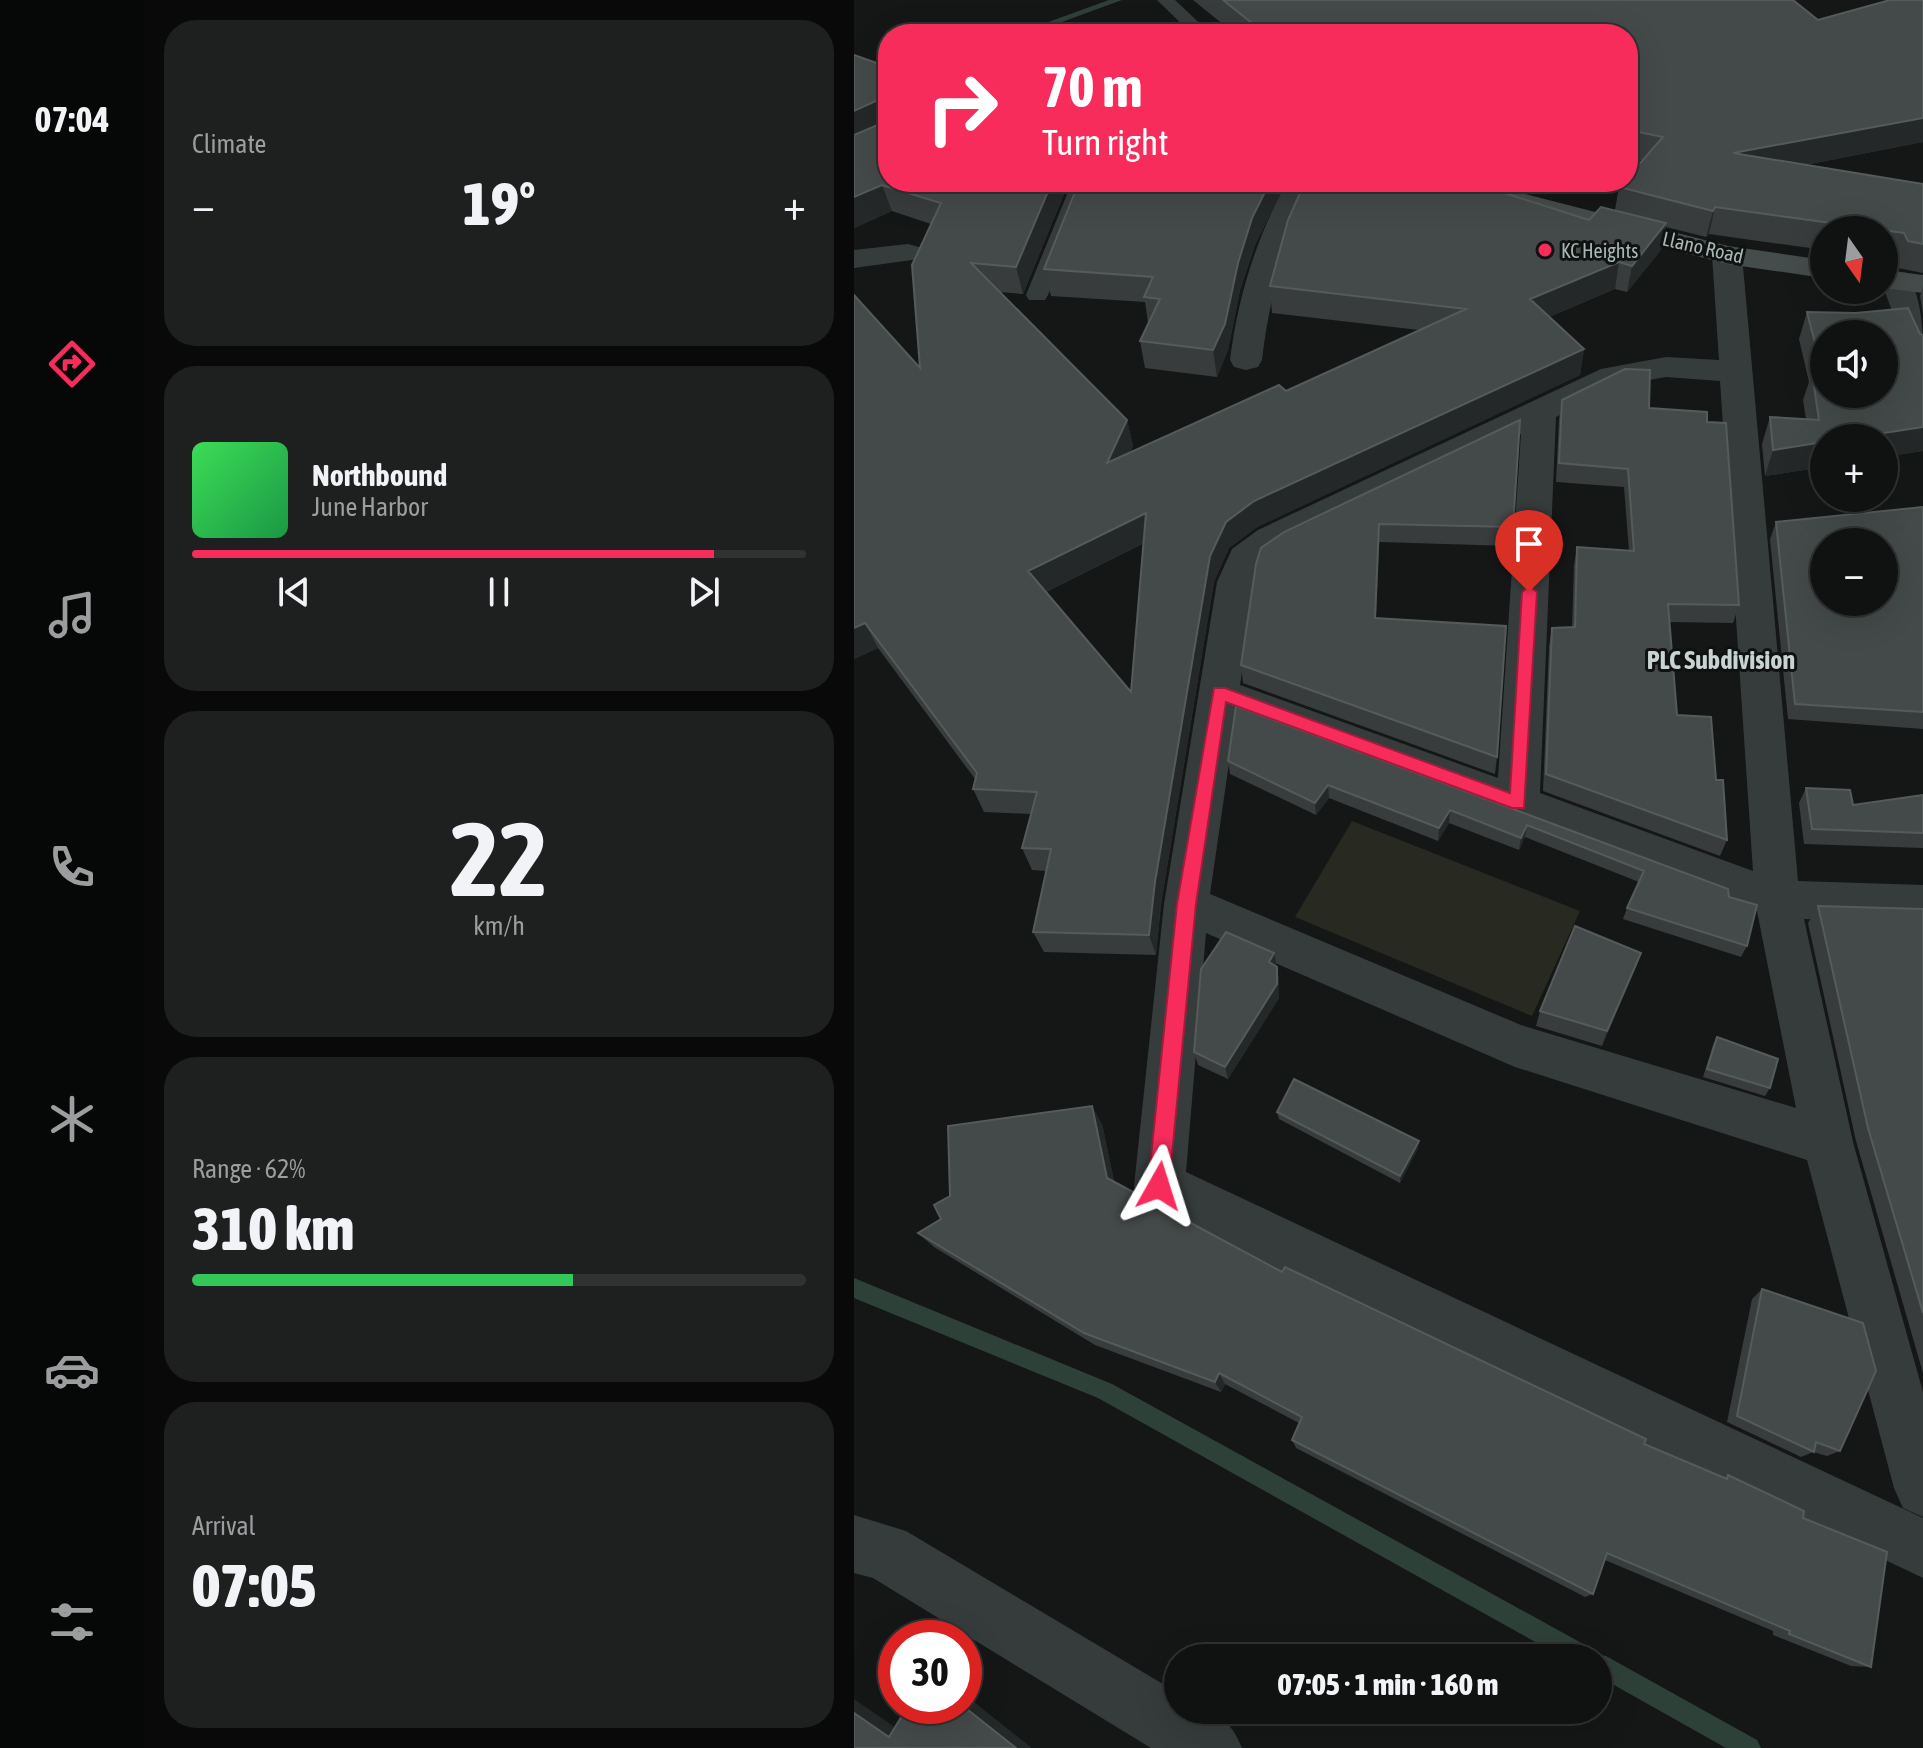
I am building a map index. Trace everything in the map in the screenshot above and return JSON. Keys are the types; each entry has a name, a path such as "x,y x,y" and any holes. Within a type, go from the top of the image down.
{"main road":[{"name":"Llano Road","path":"1483,192 1727,255 1810,267"}],"street":[{"path":"1246,360 1249,328 1261,276 1297,192"},
{"path":"854,259 908,253"},
{"path":"1727,255 1777,899 1828,1142 1923,1488"},
{"path":"1901,281 1923,352"},
{"path":"1734,371 1666,367 1613,376 1257,548 1240,569 1186,904 1159,1186 1923,1549"},
{"path":"1518,803 1539,410"},
{"path":"1219,693 1777,899 1923,904"},
{"path":"1186,904 1515,1045 1828,1142"},
{"path":"854,1544 885,1552 1210,1748"}],"lane":[{"path":"1165,0 1191,24"},
{"path":"1037,295 1078,192"}],"shaded area":[{"path":"1352,821 1580,911 1532,1016 1295,917"}],"building":[{"path":"1223,0 1793,0 1818,20 1890,0 1923,0 1923,118 1733,153 1923,184 1923,244 1908,241 1904,233 1898,232 1898,216 1810,216 1810,220 1715,207 1713,211 1638,192 1638,166 1663,137 1638,132 1638,24 1253,24"},
{"path":"854,55 878,63 878,100 854,111"},
{"path":"878,125 878,187 854,197 854,135"},
{"path":"905,192 1048,192 1016,267 971,263 1127,420 1107,463 1279,385 1286,391 1466,309 1270,286 1288,220 1301,192 1501,192 1589,220 1601,207 1666,223 1632,266 1619,262 1530,299 1584,349 1254,501 1226,522 1210,556 1155,882 1149,935 1033,932 1051,849 1022,848 1037,792 973,789 977,773 865,623 854,628 854,295 920,368 912,265 941,203","holes":["1146,513 1131,692 1028,571"]},
{"path":"1075,192 1265,192 1252,218 1238,263 1225,324 1213,350 1140,341 1160,299 1144,297 1153,277 1044,269"},
{"path":"1908,308 1923,335 1923,427 1898,431 1898,424 1810,424 1810,444 1773,450 1770,417 1819,420 1817,408 1898,408 1898,320 1810,320 1810,324 1807,312 1856,313"},
{"path":"1625,369 1650,370 1649,408 1707,412 1707,422 1726,423 1739,605 1668,604 1677,715 1711,717 1716,780 1723,780 1727,840 1546,774 1552,628 1575,627 1577,547 1634,551 1628,469 1559,463 1562,400"},
{"path":"1520,420 1513,527 1379,524 1375,618 1506,626 1497,757 1241,665 1261,548 1284,532"},
{"path":"1923,507 1923,712 1795,704 1776,522 1898,512 1898,510"},
{"path":"1236,706 1728,889 1729,897 1757,905 1747,946 1627,908 1644,871 1527,825 1521,838 1450,810 1439,828 1328,785 1315,803 1228,761"},
{"path":"1806,788 1850,790 1853,805 1923,795 1923,833 1812,829"},
{"path":"1818,906 1923,909 1923,1313 1868,1128"},
{"path":"1575,926 1641,953 1607,1031 1540,1011"},
{"path":"1226,932 1274,953 1269,962 1277,967 1277,984 1225,1067 1194,1052 1201,969"},
{"path":"1717,1037 1778,1059 1770,1088 1707,1069"},
{"path":"1294,1079 1419,1141 1400,1176 1277,1112"},
{"path":"1092,1106 1107,1178 1282,1272 1285,1267 1646,1439 1644,1444 1727,1479 1728,1475 1804,1511 1803,1518 1887,1552 1871,1667 1607,1553 1593,1594 1292,1440 1302,1417 1219,1373 1215,1382 1084,1333 918,1233 941,1219 934,1205 950,1196 948,1126"},
{"path":"1762,1289 1863,1323 1876,1371 1840,1451 1816,1442 1814,1452 1737,1416"},
{"path":"854,1713 889,1737 897,1724 982,1724 982,1721 1016,1748 854,1748"}],"waterway":[{"path":"1049,24 1118,0"},
{"path":"854,1288 1105,1391 1561,1644"},
{"path":"1612,1672 1749,1748"}],"place":[{"name":"KC Heights","path":"1545,250"}],"district":[{"name":"PLC Subdivision","path":"1721,660"}],"route":[{"path":"1159,1186 1186,904 1219,693 1518,803 1529,592"}]}
